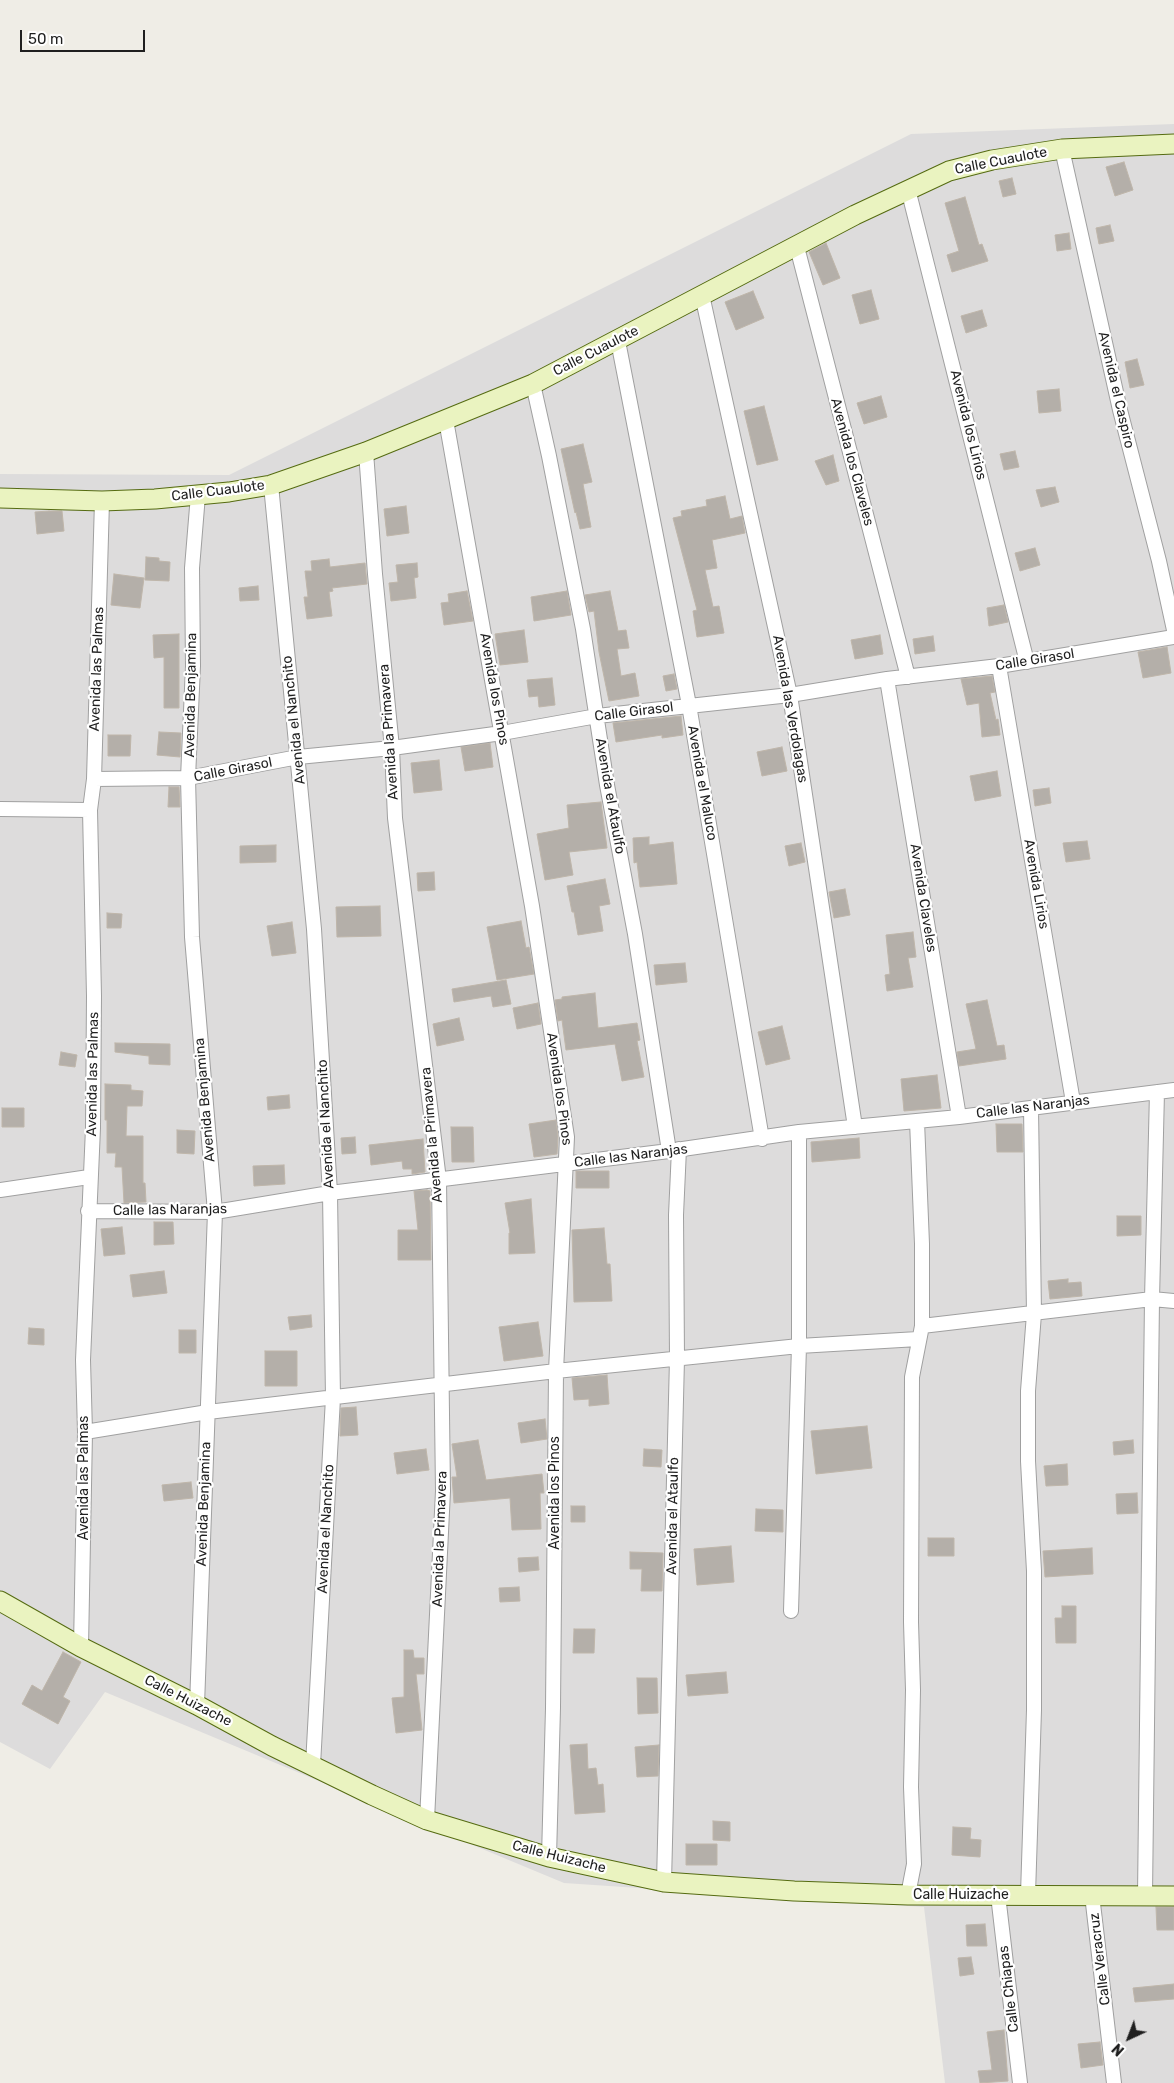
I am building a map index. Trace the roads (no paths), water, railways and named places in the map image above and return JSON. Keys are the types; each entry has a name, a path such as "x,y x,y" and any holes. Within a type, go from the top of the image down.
{"street":[{"name":"Calle Cuaulote","path":"0,498 102,501 155,499 271,485 366,452 533,384 908,188 949,171 992,160 1062,149 1174,144"},
{"name":"Avenida el Caspiro","path":"1062,149 1120,410 1159,561 1174,630"},
{"name":"Avenida los Lirios","path":"908,188 1027,662"},
{"name":"Avenida los Claveles","path":"796,247 908,677"},
{"name":"Avenida las Verdolagas","path":"702,295 790,695 855,1127"},
{"name":"Avenida el Maluco","path":"618,341 689,705 762,1139"},
{"name":"Avenida el Ataulfo","path":"533,384 583,629 598,716 607,785 674,1150 676,1359 664,1882"},
{"name":"Avenida los Pinos","path":"446,420 546,992 567,1137 556,1371 553,1708 549,1857"},
{"name":"Avenida la Primavera","path":"366,452 375,574 392,748 395,818 439,1180 443,1491 427,1820"},
{"name":"Avenida el Nanchito","path":"271,485 314,929 330,1193 333,1398 313,1765"},
{"name":"Avenida Benjamina","path":"197,1705 215,1212 192,937 188,778 193,666 192,568 198,495"},
{"name":"Avenida las Palmas","path":"81,1647 85,1432 83,1360 92,1128 94,1005 90,810 94,779 102,501"},
{"name":"Calle Girasol","path":"94,779 188,778 298,757 392,748 598,716 790,695 887,679 1027,662 1174,637"},
{"name":"Avenida Lirios","path":"999,666 1073,1102"},
{"name":"Avenida Claveles","path":"887,679 959,1117"},
{"path":"0,809 90,810"},
{"name":"Calle las Naranjas","path":"88,1211 215,1212 330,1193 762,1139 799,1132 959,1117 1174,1090"},
{"path":"1145,1895 1152,1299 1157,1092"},
{"path":"1028,1894 1034,1710 1034,1571 1028,1460 1028,1391 1034,1314 1030,1108"},
{"path":"908,1895 914,1864 911,1787 913,1690 911,1622 912,1377 920,1332 922,1244 917,1121"},
{"path":"791,1611 799,1346 799,1132"},
{"path":"0,1190 89,1178"},
{"path":"85,1432 208,1412 556,1371 920,1332 1034,1314 1152,1299 1174,1301"},
{"name":"Calle Huizache","path":"0,1601 81,1647 197,1705 272,1746 372,1795 427,1820 549,1857 664,1882 794,1891 908,1895 1174,1896"},
{"name":"Calle Chiapas","path":"998,1895 1020,2083"},
{"name":"Calle Veracruz","path":"1092,1895 1114,2083"}]}
